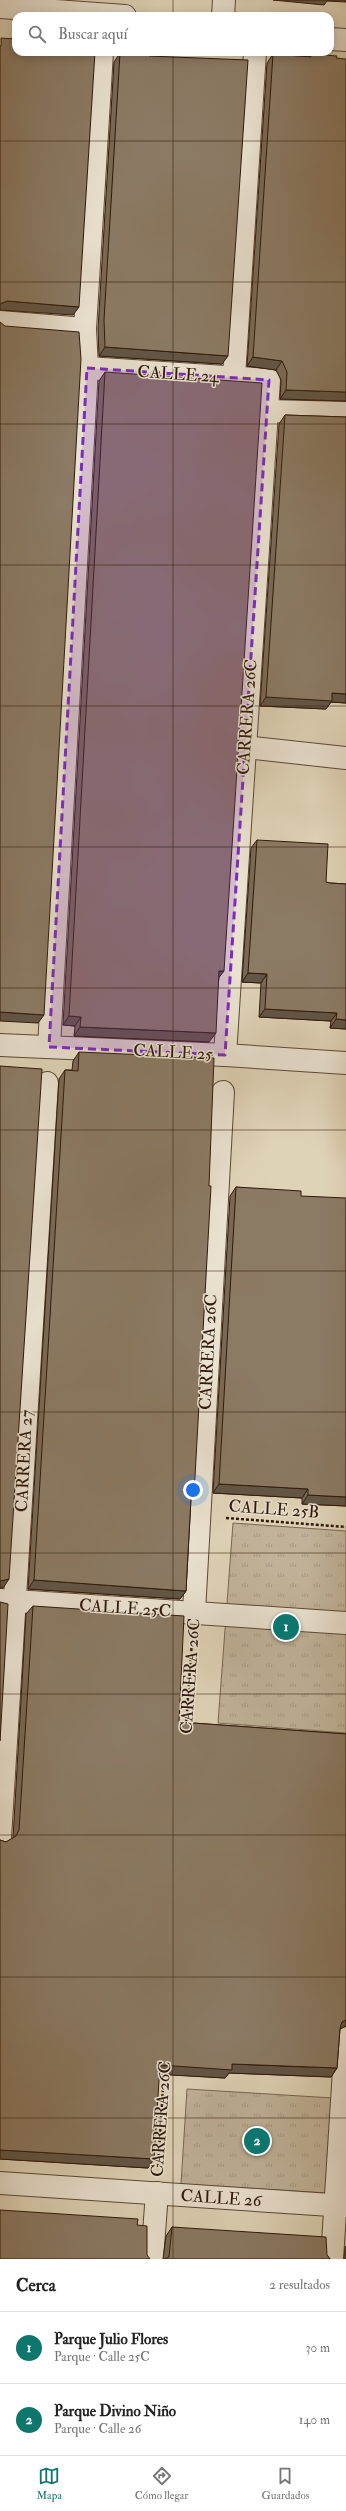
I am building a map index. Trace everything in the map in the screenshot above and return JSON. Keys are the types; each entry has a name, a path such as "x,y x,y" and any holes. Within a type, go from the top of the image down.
{"street":[{"path":"223,12 224,0"},
{"path":"0,7 60,5 96,12"},
{"path":"334,39 346,40"},
{"path":"49,1047 87,368 85,329 102,56"},
{"path":"234,377 255,56"},
{"path":"0,322 85,329"},
{"name":"CALLE 24","path":"87,368 269,380"},
{"name":"CARRERA 26C","path":"225,1055 269,380"},
{"path":"267,411 346,413"},
{"path":"245,747 346,758"},
{"name":"CALLE 25","path":"0,1045 225,1055 346,1063"},
{"name":"CARRERA 27","path":"0,1838 8,1600 47,1083"},
{"name":"CARRERA 26C","path":"194,1612 223,1092"},
{"name":"CALLE 25C","path":"8,1600 346,1623"},
{"path":"332,2259 341,2206 346,2038"},
{"name":"CALLE 26","path":"0,2183 341,2206"},
{"name":"CARRERA 26C","path":"152,2259 157,2193"}],"path":[{"name":"CALLE 25B","path":"199,1516 346,1527"},
{"name":"CARRERA 26C","path":"186,1728 194,1612"},
{"name":"CARRERA 26C","path":"157,2193 165,2067"}],"highlighted area":[{"path":"87,368 269,380 225,1055 49,1047"}],"green space":[{"path":"233,1523 346,1531 346,1733 218,1723"},
{"path":"187,2089 333,2098 327,2193 181,2184"}],"building":[{"path":"1,38 12,39 12,56 95,56 79,307 7,301 0,304"},
{"path":"120,56 248,60 228,356 105,347 104,320"},
{"path":"273,56 337,56 336,58 346,59 346,392 286,390 287,372 282,361 253,357"},
{"path":"0,322 5,326 79,332 81,359 44,1015 0,1012"},
{"path":"105,372 262,383 224,971 219,971 216,1033 80,1027 81,1017 69,1016"},
{"path":"285,415 346,417 346,694 332,693 332,701 266,697"},
{"path":"257,840 328,844 326,882 346,884 346,1020 336,1019 337,1013 265,1009 267,974 248,973"},
{"path":"79,1052 214,1058 209,1186 211,1186 194,1495 191,1498 186,1591 34,1580 65,1070 78,1071"},
{"path":"0,1066 42,1069 9,1579 0,1581"},
{"path":"236,1187 301,1191 301,1196 346,1198 346,1497 308,1495 308,1489 219,1484"},
{"path":"0,1602 8,1604 0,1741"},
{"path":"33,1606 184,1616 179,1722 346,1734 346,2020 342,2022 340,2028 337,2068 232,2064 232,2070 160,2065 154,2159 0,2150 0,1840 6,1842 16,1836 19,1830"},
{"path":"0,2210 138,2219 137,2225 147,2226 147,2255 150,2259 0,2259"},
{"path":"172,2227 326,2237 327,2255 330,2259 165,2259 169,2257"}],"place":[{"name":"Parque Julio Flores","path":"286,1627"},
{"name":"Parque Divino Niño","path":"257,2141"}]}
